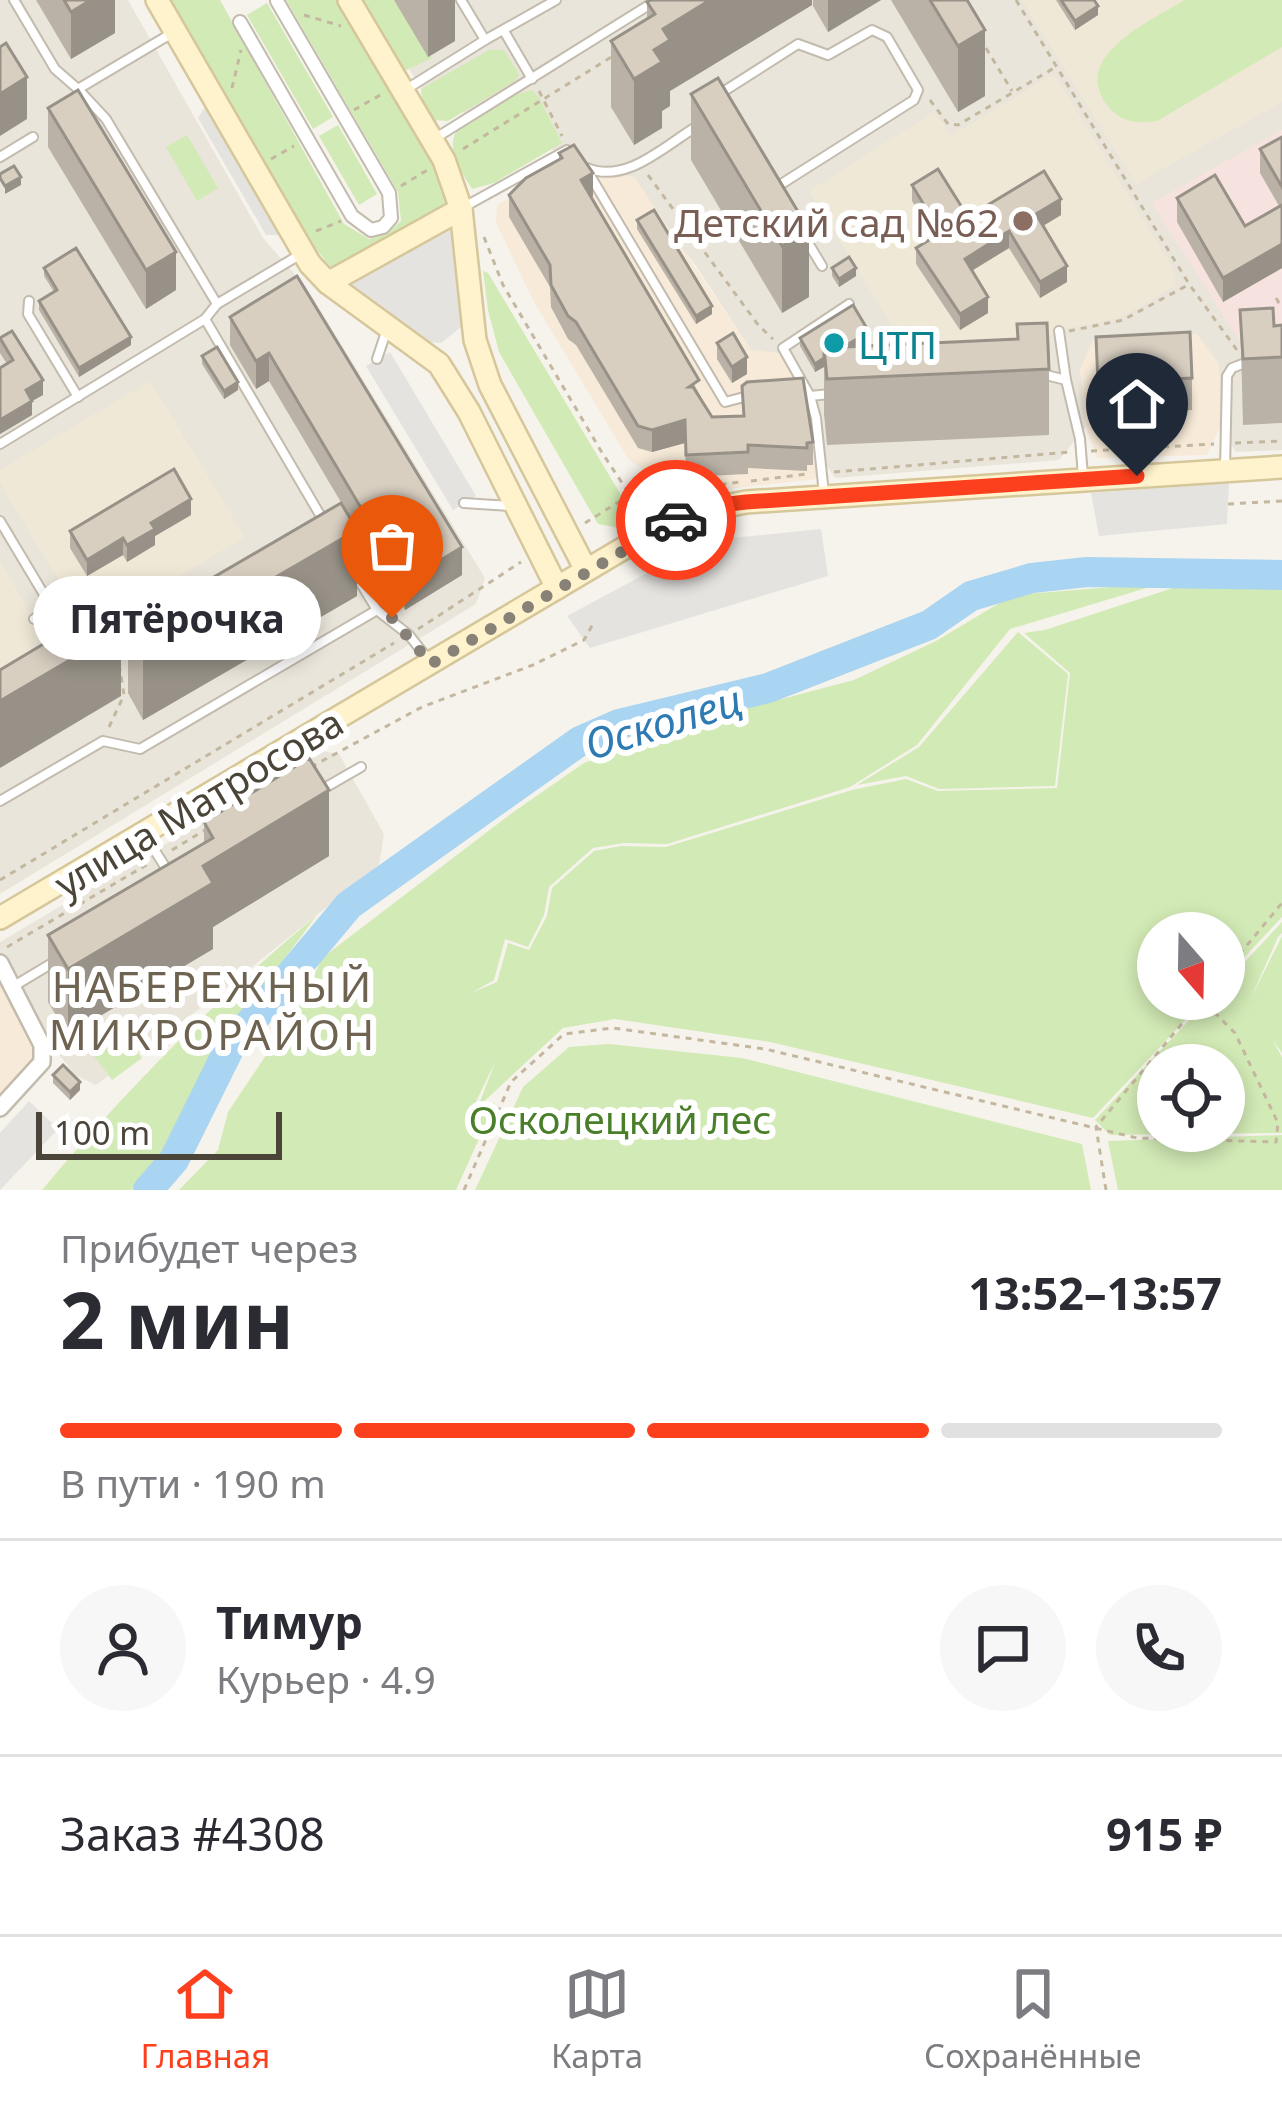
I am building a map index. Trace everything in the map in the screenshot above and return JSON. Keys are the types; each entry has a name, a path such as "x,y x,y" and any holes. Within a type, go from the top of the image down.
{"main road":[{"path":"157,0 299,247 328,283 439,364 469,412 557,588"},
{"path":"349,0 439,150 461,209 475,340 490,386 586,571"},
{"path":"328,283 461,209"},
{"name":"улица Матросова","path":"0,918 266,771 557,588 646,535 700,511 824,483 1083,478 1282,467"}],"street":[{"path":"243,26 352,216 371,230 383,227 392,218 389,193 278,4"},
{"path":"0,963 43,1045 42,1061 22,1097 0,1108"}],"lane":[{"path":"14,0 55,69 106,119 218,304"},
{"path":"461,0 485,40"},
{"path":"401,87 556,0"},
{"path":"439,150 532,79 657,0"},
{"path":"717,115 718,94 798,44 828,55 872,30 887,37 918,90 914,100 775,188"},
{"path":"78,89 175,31"},
{"path":"504,31 532,79"},
{"path":"586,168 603,175 619,174 699,126"},
{"path":"0,157 33,137"},
{"path":"461,209 569,149 586,168 725,402 761,392"},
{"path":"764,169 787,207"},
{"path":"798,227 822,266"},
{"path":"0,444 205,319 218,304 299,247"},
{"path":"29,301 28,314 78,397"},
{"path":"824,483 810,396 783,348 849,304"},
{"path":"205,319 329,530"},
{"path":"377,359 387,327"},
{"path":"1059,334 1083,478"},
{"path":"1225,470 1227,376 1243,363 1262,362"},
{"path":"1024,376 1048,374 1066,380"},
{"path":"810,396 850,392"},
{"path":"464,503 514,506"},
{"path":"0,521 75,646"},
{"path":"341,550 377,610 409,635 431,664"},
{"path":"34,619 68,598"},
{"path":"0,801 103,741 140,749 377,610"},
{"path":"307,798 362,766"},
{"path":"145,834 173,879 189,869"},
{"path":"14,986 72,951"}],"path":[{"path":"1016,0 1189,284 1233,340 1243,363"},
{"path":"278,4 356,32"},
{"path":"229,100 243,26"},
{"path":"979,37 1013,92"},
{"path":"389,193 439,150 543,99 611,57"},
{"path":"918,90 948,124 958,125 1056,67"},
{"path":"532,79 569,149"},
{"path":"344,117 401,87"},
{"path":"255,168 307,138"},
{"path":"638,162 759,326 783,348"},
{"path":"299,247 352,216"},
{"path":"484,238 503,285 630,495"},
{"path":"1059,334 1123,320 1189,284"},
{"path":"1276,298 1282,308"},
{"path":"566,534 630,495 824,483 1080,452 1282,441"},
{"path":"1228,503 1282,501"},
{"path":"0,880 409,635 538,551"},
{"path":"311,767 422,707 533,665 584,640 594,622"},
{"path":"103,741 124,695 124,676 117,664"},
{"path":"0,951 218,822"},
{"path":"1245,947 1282,902"},
{"path":"1106,1190 1096,1127 1185,1020"},
{"path":"464,1190 511,1082 564,1034 613,1028 765,1048 1136,1138 1279,1143 1278,1124 1235,1033 1222,1020"}],"shaded area":[{"path":"0,0 128,0 263,238 306,287 485,578 476,604 0,894"},
{"path":"364,0 1282,0 1282,450 1236,452 1220,427 1219,364 1080,369 1086,427 1059,460 835,478 692,260 597,165 427,97"},
{"path":"1022,0 1282,0 1282,102 1136,184"},
{"path":"1054,74 1171,265 1176,285 1122,317 1039,339 917,353 903,343 809,191 934,112 951,136"},
{"path":"206,105 280,235 266,235 198,118"},
{"path":"1282,130 1282,339 1240,342 1152,203"},
{"path":"572,158 635,178 751,350 780,353 811,387 823,458 816,479 718,490 668,487 629,460 534,302 496,223 497,205"},
{"path":"449,208 459,260 461,327 441,343 426,342 357,294 334,271"},
{"path":"1197,334 1219,364 1220,427 1207,455 1097,458 1086,427 1080,369 1093,340"},
{"path":"390,352 476,496 453,510 366,366"},
{"path":"150,381 245,537 88,630 0,483 0,470"},
{"path":"1229,483 1227,524 1099,536 1091,493"},
{"path":"821,529 828,576 590,648 567,616 688,551 721,539"},
{"path":"0,561 45,638 29,646 41,666 0,690"},
{"name":"НАБЕРЕЖНЫЙ МИКРОРАЙОН","path":"322,751 339,754 384,834 379,865 96,1085 75,1075 0,979 0,942"},
{"path":"0,979 47,1038 35,1065 0,1103"},
{"path":"29,1101 58,1129 0,1190 0,1133"}],"green space":[{"path":"170,0 220,0 344,224 369,239 401,221 398,192 286,0 337,0 438,170 449,208 334,271 311,243"},
{"path":"359,0 394,0 432,58 404,71"},
{"path":"1185,0 1282,0 1282,47 1157,121 1123,118 1107,105 1098,87 1099,71 1120,42"},
{"path":"267,3 333,117 313,129 247,15"},
{"path":"489,50 504,50 519,74 515,81 448,121 433,120 421,89"},
{"path":"531,90 562,143 494,183 472,189 454,153 456,132"},
{"path":"338,125 377,194 359,205 319,136"},
{"path":"187,135 218,188 197,201 166,147"},
{"path":"483,271 621,495 627,508 625,529 598,524 499,352"},
{"path":"1163,583 1010,629 917,745 850,787 667,844 593,848 549,887 544,915 528,947 505,939 494,980 471,993 497,982 508,943 529,950 547,916 552,888 594,851 666,847 852,790 906,779 938,791 1057,788 1070,673 1024,633 1176,587 1282,587 1282,917 1245,957 1245,912 1137,912 1137,1020 1185,1020 1163,1044 1137,1044 1137,1071 1093,1118 770,1042 615,1019 563,1028 478,1107 496,1060 472,1110 495,1103 456,1190 179,1190 218,1150 228,1112 303,1000 322,958 512,813 584,763 706,719 854,680 936,641 1013,595"},
{"path":"1018,632 1068,674 1055,786 939,789 906,776 857,785 919,747"},
{"path":"316,916 209,1062 166,1145 131,1190 42,1190 173,1047"},
{"path":"1282,922 1282,933 1250,1000 1282,936 1282,1053 1272,1039 1282,1057 1282,1133 1245,1133 1245,1044 1167,1044 1189,1020 1245,1020 1245,962"},
{"path":"124,1034 142,1058 112,1080 94,1056"},
{"name":"Осколецкий лес","path":"609,1044 742,1058 1082,1144 1091,1190 475,1190 523,1087 569,1047"},
{"path":"1137,1075 1137,1135 1110,1135 1095,1120"},
{"path":"1282,1135 1282,1190 1118,1190 1108,1141 1137,1140 1137,1152 1245,1152 1245,1136"}],"building":[{"path":"64,0 91,0 71,12"},
{"path":"710,0 663,29 670,40 654,50 662,62 634,79 611,41 655,14 647,2"},
{"path":"930,0 967,0 985,30 958,46"},
{"path":"1061,0 1094,0 1098,6 1075,21"},
{"path":"6,43 27,77 0,94 0,47"},
{"path":"718,78 809,230 782,246 691,94"},
{"path":"78,90 176,252 146,270 48,108"},
{"path":"1282,137 1282,187 1260,149"},
{"path":"574,145 593,173 581,180 699,380 689,387 712,417 744,416 742,386 747,382 803,378 813,442 807,448 748,445 748,452 686,455 685,420 652,430 638,426 568,316 551,285 550,265 509,195"},
{"path":"14,166 21,177 5,186 0,174"},
{"path":"938,169 968,217 1044,171 1061,199 1036,214 1067,266 1040,282 1009,231 965,259 988,297 960,314 916,248 941,233 912,185"},
{"path":"1215,175 1245,226 1282,205 1282,244 1223,278 1177,198"},
{"path":"654,210 712,306 696,316 637,220"},
{"path":"76,248 131,337 79,368 39,301 57,290 44,268"},
{"path":"849,257 856,268 839,279 832,268"},
{"path":"297,276 462,547 405,582 269,353 256,361 230,317"},
{"name":"ЦТП","path":"853,305 869,332 843,347 824,348 824,358 815,364 800,338"},
{"path":"1273,308 1274,326 1282,325 1282,357 1243,359 1240,310"},
{"path":"1047,323 1049,369 827,379 824,348 1018,339 1017,324"},
{"path":"12,331 43,380 26,390 32,401 0,420 0,368 13,360 0,338"},
{"path":"1190,332 1192,378 1098,383 1096,337"},
{"path":"733,333 747,357 732,367 717,343"},
{"path":"217,347 238,382 224,391 202,356"},
{"path":"174,469 191,499 151,523 155,529 127,545 123,538 87,560 70,531"},
{"path":"341,503 357,530 143,654 128,627"},
{"path":"107,606 121,630 0,701 0,670"},
{"path":"309,758 329,790 203,866 213,883 68,969 48,935 213,838 204,822"},
{"path":"63,1065 80,1082 70,1092 53,1075"}],"waterway":[{"name":"Осколец","path":"148,1190 174,1160 230,1047 349,905 580,741 619,724 768,688 929,625 971,596 1032,578 1087,572 1282,575"}],"way so far":[{"path":"392,618 431,664 676,520"}],"place":[{"name":"Детский сад №62","path":"1023,221"},
{"name":"ЦТП","path":"834,343"},
{"name":"Пятёрочка","path":"392,618"}],"district":[{"name":"НАБЕРЕЖНЫЙ МИКРОРАЙОН","path":"213,1009"}],"route":[{"path":"676,520 721,505 824,494 1137,476"}]}
